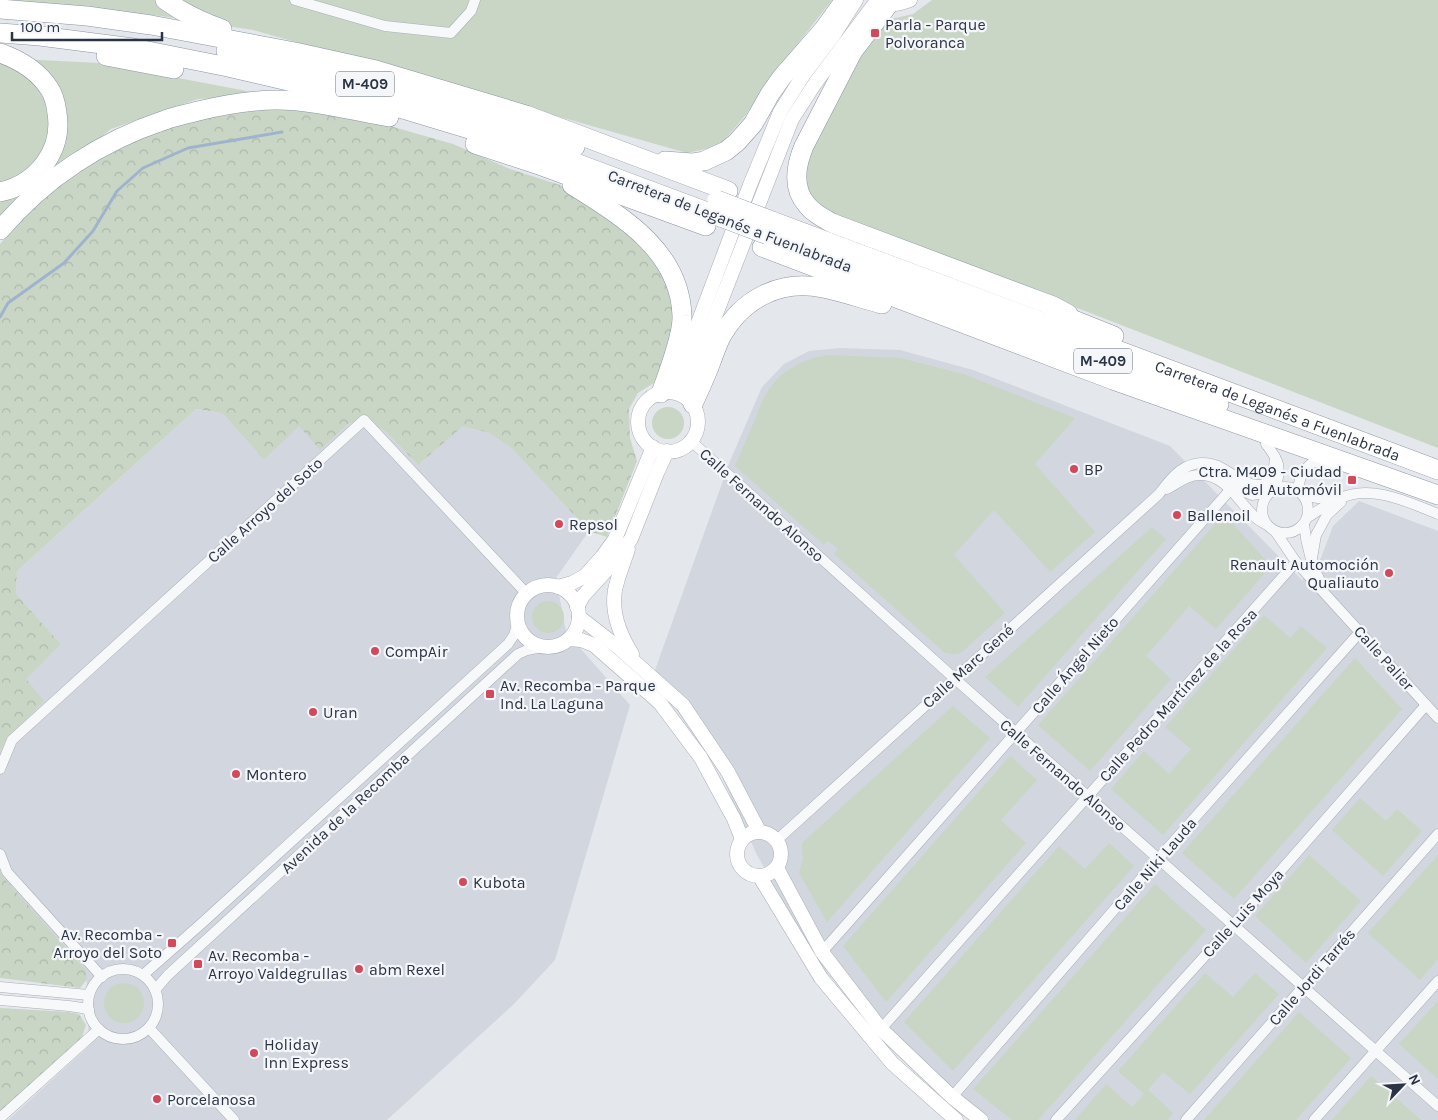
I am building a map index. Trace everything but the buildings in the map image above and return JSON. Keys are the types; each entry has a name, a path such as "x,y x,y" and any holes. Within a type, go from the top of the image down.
{"highway":[{"path":"0,3 13,0"},
{"path":"164,0 204,23 295,52"},
{"name":"M-409","path":"0,9 137,22 295,52 376,70 594,135 665,161 692,163 704,161 726,151 737,142 753,124 782,77 824,29 844,0"},
{"name":"M-409","path":"879,2 799,159 796,171 800,195 814,212 832,223 1052,306 1089,325 1131,343 1438,459"},
{"name":"Carretera de Leganés a Fuenlabrada","path":"0,19 130,32 227,51 392,90 559,141 715,207 1438,486"},
{"name":"Carretera de Leganés a Fuenlabrada","path":"0,34 40,36 133,48 228,66 386,104 549,153 715,207"},
{"name":"M-409","path":"0,46 81,51 306,96 389,117 542,166 715,207"},
{"path":"0,53 15,58 32,68 49,88 54,100 58,120 53,150 38,173 24,184 11,190 0,192"},
{"path":"0,230 20,209 70,167 97,149 132,132 166,119 241,102 276,100 303,102 389,117"},
{"name":"M-409","path":"526,115 715,207 770,228 1089,325"},
{"name":"M-409","path":"477,144 508,163 568,183 598,202 645,237 656,248 672,272 677,287 682,317 675,350 678,396"},
{"name":"M-409","path":"770,228 994,336"},
{"name":"Carretera de Leganés a Fuenlabrada","path":"770,228 1438,470"},
{"name":"M-409","path":"678,396 735,316 749,303 766,293 782,287 822,287 994,336 1438,495"}],"street":[{"path":"295,0 385,26 451,33 471,11 475,0"},
{"path":"678,396 750,185 780,112 856,0"},
{"path":"678,396 792,120 816,82 879,2 900,4 910,0"},
{"path":"678,396 697,413 696,433 691,441 680,449 667,452 653,447 640,432 640,412 645,403 652,397 678,396"},
{"name":"Calle Arroyo del Soto","path":"0,769 12,740 364,420 527,594"},
{"name":"Calle Fernando Alonso","path":"691,441 954,678 1438,1106"},
{"path":"1266,444 1275,456 1280,474 1273,490 1265,498 1263,505 1264,519 1272,528 1283,533 1291,533 1298,530 1306,521 1343,497"},
{"path":"631,539 613,563 583,596 578,612 578,625 569,639 552,647 534,644 527,638 521,631 518,622 521,602 527,594 542,586 558,587 572,584 585,576 602,557 615,539 653,447"},
{"path":"638,665 618,627 614,609 615,592 631,539 667,452"},
{"path":"1159,494 1182,469 1193,464 1204,463 1215,465 1244,482 1260,485 1269,481 1273,472 1275,456"},
{"path":"1306,521 1309,509 1307,501 1300,492 1300,479 1304,469 1313,462 1322,463 1368,478 1390,478"},
{"path":"1174,476 1197,470 1212,472 1224,477 1237,488 1252,495 1284,486 1318,498 1378,493 1398,498 1438,514"},
{"name":"Calle Palier","path":"1159,494 1198,474 1219,480 1255,518 1272,528 1296,562 1438,718"},
{"name":"Calle Ángel Nieto","path":"822,952 1230,490"},
{"name":"Calle Marc Gené","path":"777,840 1159,494"},
{"path":"1312,562 1316,535 1327,515 1343,497"},
{"name":"Calle Palier","path":"1306,521 1307,545 1312,562 1330,599"},
{"name":"Calle Pedro Martínez de la Rosa","path":"881,1029 1296,562"},
{"path":"558,587 573,598 578,612 683,705 728,772 760,832"},
{"name":"Avenida de la Recomba","path":"143,975 508,644 514,635 518,622"},
{"name":"Calle Niki Lauda","path":"952,1098 1158,859 1360,632"},
{"path":"569,639 581,640 594,645 660,703 701,758 734,819 742,839"},
{"name":"Avenida de la Recomba","path":"155,990 168,975 518,654 542,646"},
{"name":"Calle Luis Moya","path":"1056,1120 1233,925 1426,705"},
{"path":"760,832 766,833 777,840 782,854 777,868 760,877 746,873 737,860 736,853 742,839 747,835 760,832"},
{"name":"Calle Jordi Tarrés","path":"1186,1120 1438,834"},
{"path":"0,854 7,872 102,977"},
{"path":"777,868 822,952 881,1029 952,1098 981,1120"},
{"path":"760,877 821,978 892,1063 956,1120"},
{"path":"111,971 132,971 143,975 149,980 155,990 158,1008 149,1028 138,1036 124,1039 112,1036 99,1029 89,1010 89,995 96,984 111,971"},
{"path":"1314,1120 1438,981"},
{"path":"0,987 89,995"},
{"path":"0,1000 70,1006 89,1010"},
{"path":"149,1028 234,1120"},
{"path":"0,1118 99,1029"}],"shaded area":[{"path":"840,348 900,350 973,370 1170,446 1302,580 1321,558 1333,526 1359,501 1438,531 1438,1120 969,1120 956,1111 877,1034 816,958 757,855 721,775 677,711 650,684 730,461 762,387 784,364 809,351"},
{"path":"196,409 222,413 264,460 299,425 320,449 348,424 364,420 385,431 418,465 463,425 489,433 511,448 589,531 556,578 566,632 630,705 555,960 514,1004 387,1120 8,1120 89,1046 86,970 4,878 0,871 0,751 7,739 25,679 61,644 16,594 17,571"}],"green space":[{"path":"0,0 832,0 770,79 745,116 719,146 687,153 253,30 161,16"},
{"path":"932,0 1438,0 1438,448 830,212 808,195 804,171 813,145 846,77 887,20 913,14"},
{"path":"0,58 99,63 268,95 198,99 111,129 0,218"},
{"path":"264,106 319,112 376,122 453,144 510,169 560,185 590,203 625,230 662,264 676,317 667,349 654,383 638,393 629,409 630,438 637,461 607,537 589,531 511,448 489,433 463,426 418,465 385,431 364,420 348,424 320,450 299,426 264,460 222,413 196,409 17,571 16,594 61,644 26,679 44,701 7,739 0,751 0,244 22,217 77,169 134,140 206,117"},
{"path":"828,355 901,358 966,375 1075,418 1035,464 1095,532 1050,572 994,510 954,555 1005,613 962,652 956,654 945,653 834,554 838,549 828,541 824,545 735,466 763,400 775,381 788,370 803,362"},
{"path":"668,407 680,411 684,423 680,435 668,439 656,435 652,423 656,411"},
{"path":"1224,514 1271,566 1216,629 1189,606 1146,656 1171,679 1090,771 1038,725"},
{"path":"1152,527 1166,539 1018,707 985,677"},
{"path":"548,601 560,605 564,617 560,629 548,633 536,629 532,617 536,605"},
{"path":"1264,615 1290,638 1301,626 1327,648 1163,835 1111,789 1144,751 1169,774 1191,749 1165,727"},
{"path":"1355,658 1402,709 1234,899 1182,853"},
{"path":"953,706 990,738 827,922 799,873 803,859 802,843"},
{"path":"1010,756 1037,780 1001,820 1026,843 886,1002 843,946"},
{"path":"1360,798 1386,821 1397,809 1422,831 1383,876 1332,830"},
{"path":"1109,843 1134,866 953,1071 904,1022 1059,846 1085,869"},
{"path":"1309,855 1361,901 1306,963 1255,916"},
{"path":"1438,855 1438,959 1420,980 1368,933"},
{"path":"0,871 4,878 86,970 87,979 80,988 0,978"},
{"path":"1155,884 1206,930 1038,1120 1012,1120 973,1089"},
{"path":"1205,973 1233,997 1255,973 1279,994 1190,1094 1163,1072 1148,1090 1173,1113 1167,1120 1075,1120 1106,1084 1132,1107 1144,1094 1118,1071"},
{"path":"124,983 138,989 144,1003 138,1017 124,1023 110,1017 104,1003 110,989"},
{"path":"1438,1001 1438,1079 1399,1044"},
{"path":"0,1008 79,1014 86,1025 82,1037 0,1112"},
{"path":"1299,1012 1351,1058 1296,1120 1204,1120"},
{"path":"1371,1076 1421,1120 1332,1120"}],"waterway":[{"path":"0,317 8,303 64,263 93,231 117,191 143,168 188,148 282,132"}],"place":[{"name":"Parla - Parque Polvoranca","path":"875,33"},
{"name":"BP","path":"1074,469"},
{"name":"Ctra. M409 - Ciudad del Automóvil","path":"1352,480"},
{"name":"Ballenoil","path":"1177,515"},
{"name":"Repsol","path":"559,524"},
{"name":"Renault Automoción Qualiauto","path":"1389,573"},
{"name":"CompAir","path":"375,651"},
{"name":"Av. Recomba - Parque Ind. La Laguna","path":"490,694"},
{"name":"Uran","path":"313,712"},
{"name":"Montero","path":"236,774"},
{"name":"Kubota","path":"463,882"},
{"name":"Av. Recomba - Arroyo del Soto","path":"172,943"},
{"name":"Av. Recomba - Arroyo Valdegrullas","path":"198,964"},
{"name":"abm Rexel","path":"359,969"},
{"name":"Holiday Inn Express","path":"254,1053"},
{"name":"Porcelanosa","path":"157,1099"}]}
